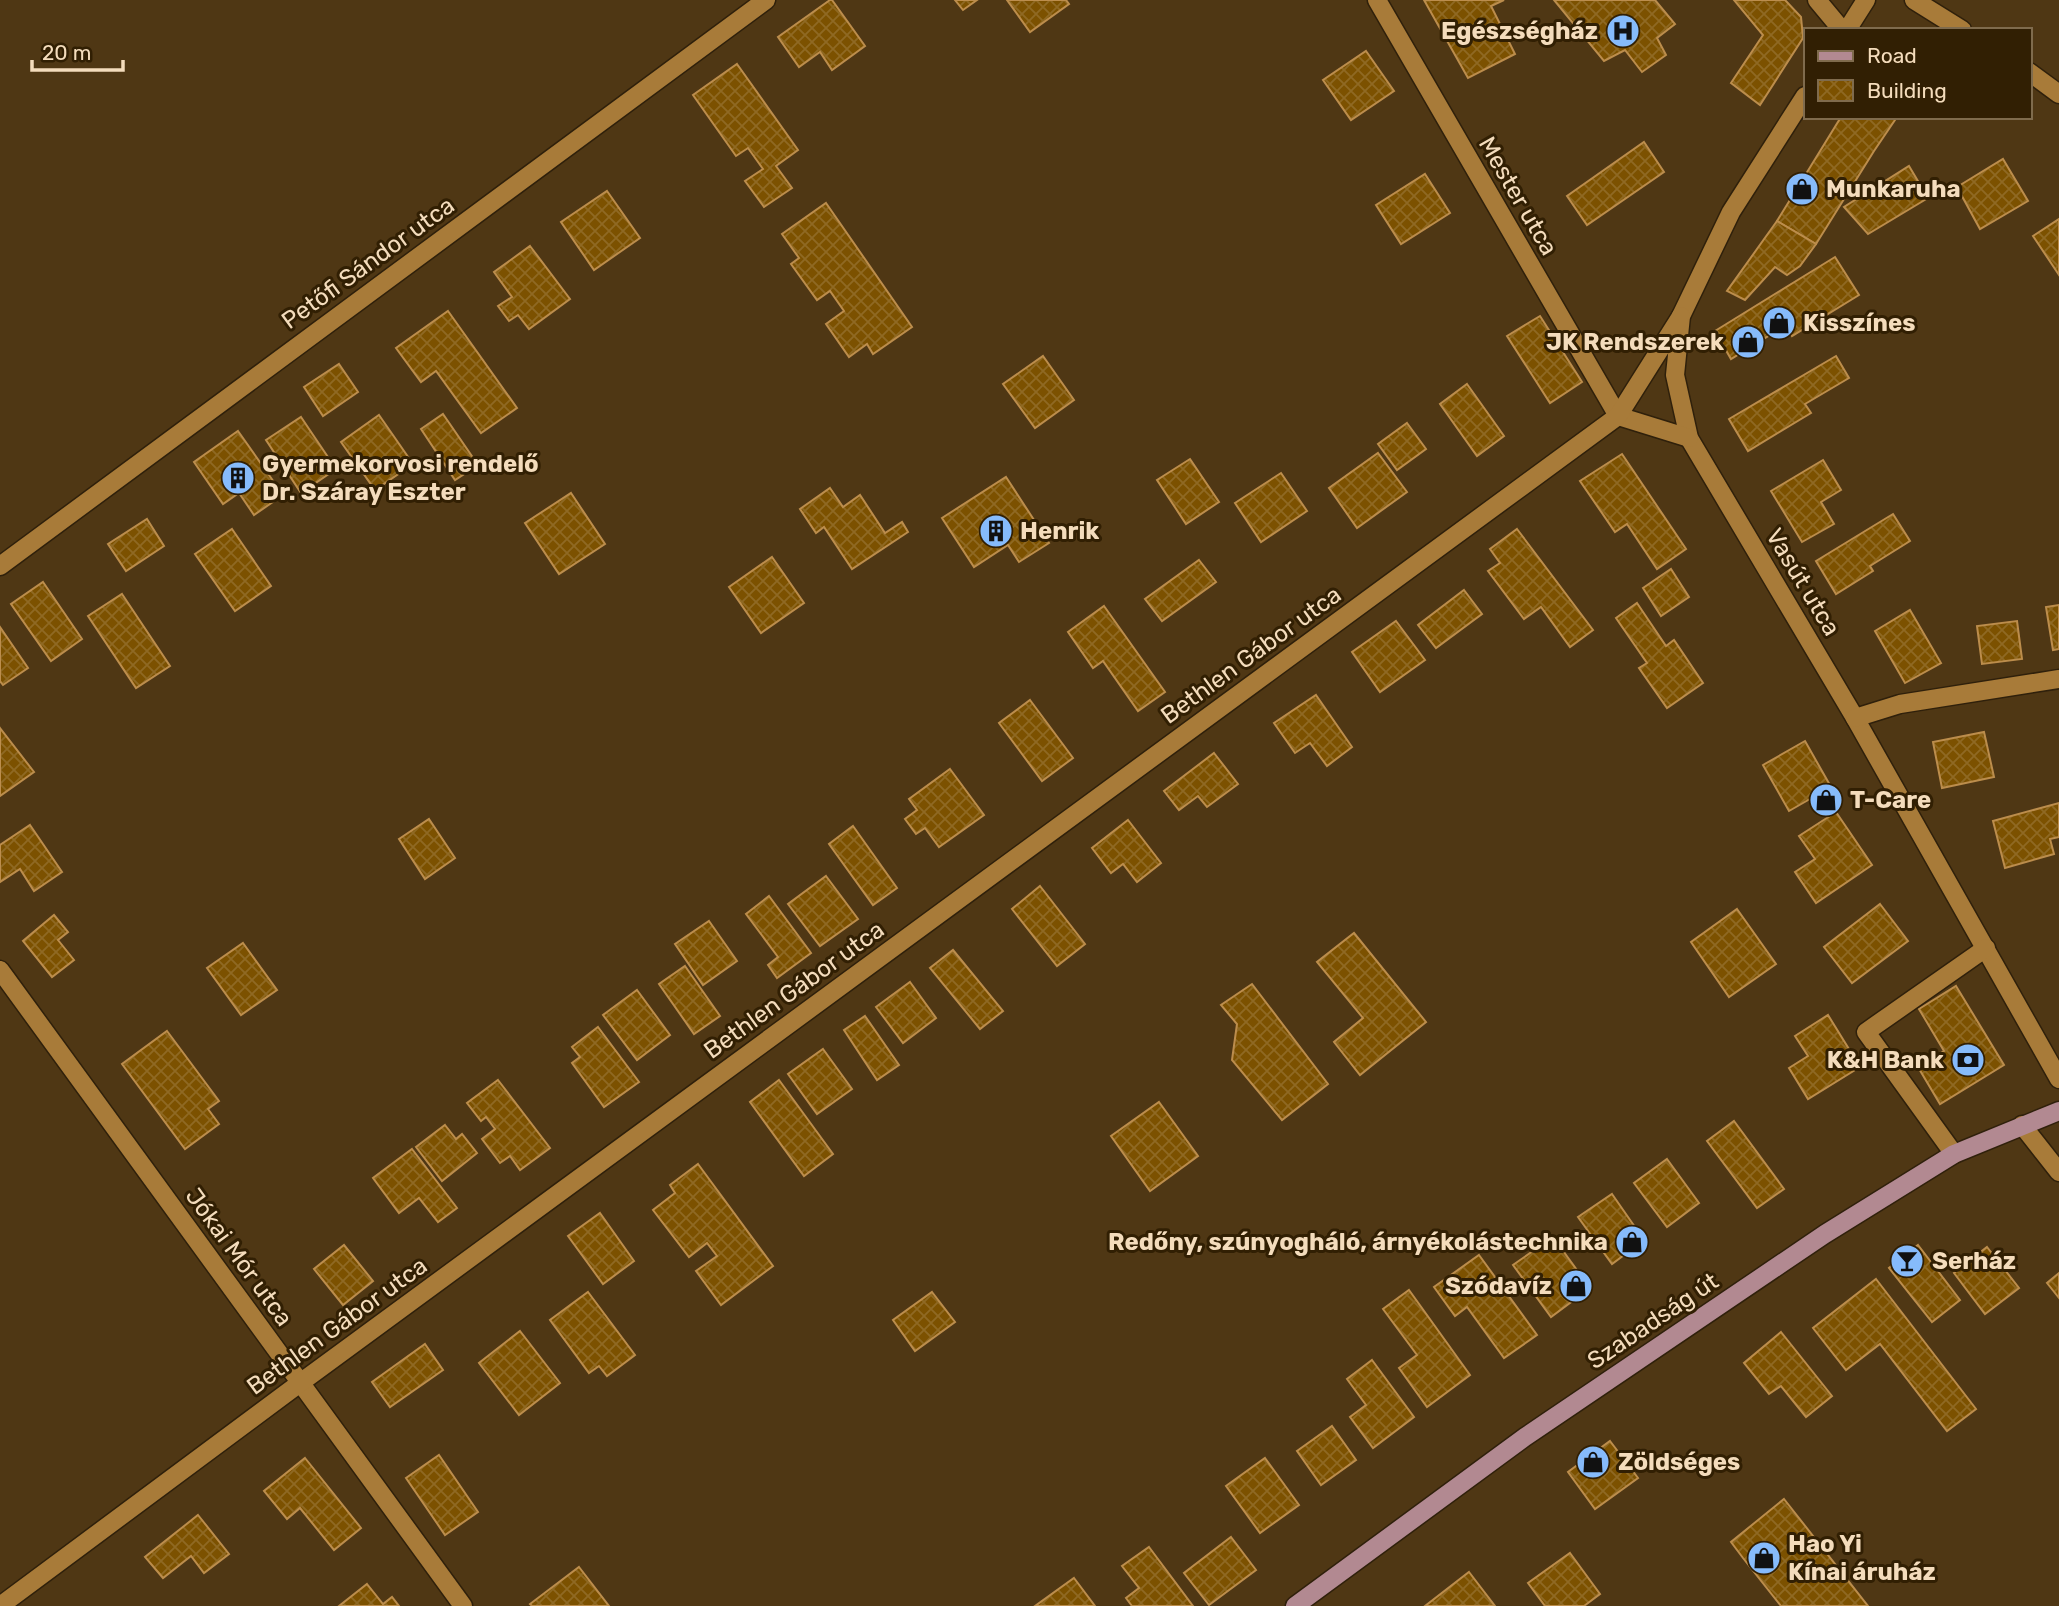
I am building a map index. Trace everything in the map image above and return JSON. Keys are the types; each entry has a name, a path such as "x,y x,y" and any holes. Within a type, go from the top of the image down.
{"main road":[{"name":"Szabadság út","path":"1296,1606 1525,1437 1825,1234 1954,1154 2059,1111"}],"street":[{"name":"Petőfi Sándor utca","path":"0,566 766,0"},
{"name":"Mester utca","path":"1377,0 1618,415"},
{"path":"1817,0 1840,28"},
{"path":"1848,28 1866,0"},
{"path":"1914,0 1959,28"},
{"path":"2031,73 2059,94"},
{"name":"Vasút utca","path":"1804,98 1731,212 1681,316 1675,375 1689,438 1855,718 2059,1079"},
{"name":"Bethlen Gábor utca","path":"0,1606 1618,415 1681,316"},
{"path":"1618,415 1689,438"},
{"path":"1855,718 1900,704 2059,679"},
{"path":"1954,1154 1866,1032 1986,948"},
{"name":"Jókai Mór utca","path":"0,970 463,1606"},
{"path":"2022,1125 2059,1172"}],"building":[{"path":"830,0 865,46 832,70 820,52 799,67 778,37"},
{"path":"955,0 977,0 963,10"},
{"path":"1007,0 1066,0 1069,4 1030,32"},
{"name":"Egészségház","path":"1424,0 1504,0 1491,6 1515,54 1468,78"},
{"name":"Egészségház","path":"1554,0 1655,0 1675,24 1657,38 1666,55 1642,72 1625,50 1604,61"},
{"path":"1734,0 1785,0 1801,17 1803,38 1760,105 1731,83 1763,35"},
{"path":"1366,51 1394,91 1351,120 1323,80"},
{"path":"737,64 798,150 776,166 792,188 764,207 745,181 763,169 748,148 736,156 693,95"},
{"path":"1840,119 1896,119 1816,244 1777,221"},
{"path":"1644,142 1664,172 1587,225 1567,196"},
{"path":"2003,159 2028,201 1980,229 1957,187"},
{"path":"1909,166 1928,198 1868,234 1844,207"},
{"path":"1425,174 1450,213 1401,244 1376,205"},
{"path":"607,191 640,238 594,270 561,222"},
{"path":"826,203 912,327 873,354 867,344 849,357 826,324 844,311 830,291 817,300 791,264 799,258 782,234"},
{"path":"2059,219 2059,275 2033,236"},
{"path":"1777,221 1816,244 1800,266 1787,275 1775,267 1745,300 1727,291"},
{"path":"530,246 570,299 529,329 518,315 509,321 498,306 512,297 494,272"},
{"path":"1835,257 1859,295 1792,336 1786,325 1731,359 1715,331"},
{"path":"448,311 517,408 481,433 436,371 421,382 396,348"},
{"path":"1540,316 1582,382 1550,403 1507,336"},
{"path":"1043,356 1074,400 1035,428 1003,384"},
{"path":"1836,356 1849,378 1805,404 1811,413 1748,451 1729,419"},
{"path":"339,364 358,392 323,416 304,387"},
{"path":"1467,384 1504,436 1477,456 1440,404"},
{"path":"443,414 478,465 455,480 421,429"},
{"path":"379,415 413,464 375,490 341,442"},
{"path":"301,417 336,469 301,493 266,440"},
{"path":"1407,423 1426,449 1397,470 1378,444"},
{"name":"Gyermekorvosi rendelő Dr. Száray Eszter","path":"238,431 283,495 254,515 239,493 223,504 194,462"},
{"path":"1378,453 1407,492 1357,528 1329,488"},
{"path":"1622,454 1686,549 1657,569 1627,524 1615,532 1580,481"},
{"path":"1190,459 1219,502 1186,524 1157,480"},
{"path":"1823,460 1841,490 1821,502 1834,524 1802,542 1771,491"},
{"path":"1281,473 1307,511 1261,542 1235,503"},
{"name":"Henrik","path":"1006,477 1049,543 1019,562 1008,545 974,567 942,518"},
{"path":"830,488 843,507 860,495 885,533 902,522 908,532 852,569 824,527 816,533 800,509"},
{"path":"571,493 605,544 559,574 525,523"},
{"path":"1893,514 1910,541 1870,566 1873,571 1836,594 1816,561"},
{"path":"147,519 164,546 126,571 108,544"},
{"path":"232,529 271,586 235,611 195,554"},
{"path":"1517,529 1593,630 1570,647 1541,607 1524,619 1488,571 1500,563 1490,549"},
{"path":"772,557 804,603 761,633 729,587"},
{"path":"1199,560 1216,582 1162,621 1145,599"},
{"path":"1671,569 1689,597 1661,616 1643,588"},
{"path":"43,582 82,639 51,661 11,604"},
{"path":"1464,590 1482,614 1436,648 1418,625"},
{"path":"122,594 170,666 136,688 88,616"},
{"path":"1637,603 1666,646 1674,640 1703,683 1667,708 1639,668 1647,663 1616,618"},
{"path":"2059,605 2059,649 2053,650 2046,607"},
{"path":"1104,606 1165,692 1138,711 1103,661 1093,668 1068,632"},
{"path":"1910,610 1941,663 1905,683 1875,631"},
{"path":"1396,621 1425,660 1380,692 1352,652"},
{"path":"2017,621 2022,659 1982,664 1977,626"},
{"path":"0,627 28,668 3,685 0,681"},
{"path":"1316,695 1352,747 1327,766 1310,743 1295,753 1274,723"},
{"path":"1030,700 1073,758 1042,781 999,723"},
{"path":"0,728 34,772 0,796"},
{"path":"1984,732 1994,777 1942,788 1933,742"},
{"path":"1805,741 1831,787 1789,811 1763,765"},
{"path":"1214,753 1238,784 1207,807 1198,796 1179,810 1164,791"},
{"path":"950,769 984,815 939,847 925,828 916,834 905,819 917,810 909,799"},
{"path":"2059,803 2059,837 2050,839 2054,854 2005,868 1993,821"},
{"path":"1836,812 1872,865 1816,903 1795,872 1815,859 1799,836"},
{"path":"429,819 455,858 425,879 399,839"},
{"path":"1128,820 1161,863 1137,882 1123,864 1111,873 1092,848"},
{"path":"30,825 62,872 34,891 20,869 0,882 0,845"},
{"path":"853,826 897,888 873,905 829,844"},
{"path":"826,876 858,919 820,946 788,904"},
{"path":"1040,886 1085,944 1057,966 1012,909"},
{"path":"769,896 811,953 777,978 768,965 778,957 746,914"},
{"path":"1880,904 1908,941 1852,983 1824,947"},
{"path":"1737,909 1776,964 1729,997 1691,942"},
{"path":"54,915 68,932 58,940 74,960 52,977 23,941"},
{"path":"709,921 737,961 703,985 675,944"},
{"path":"1354,933 1426,1022 1360,1075 1334,1042 1363,1018 1317,962"},
{"path":"243,943 277,990 241,1015 207,968"},
{"path":"953,950 1003,1011 980,1029 930,968"},
{"path":"685,966 720,1016 694,1034 659,984"},
{"path":"910,982 936,1018 903,1043 876,1007"},
{"path":"1252,984 1328,1084 1282,1120 1232,1060 1237,1024 1221,1005"},
{"path":"1956,986 2004,1065 1940,1104 1918,1067 1944,1051 1919,1009"},
{"path":"637,990 670,1035 637,1060 603,1015"},
{"path":"1828,1015 1860,1067 1808,1099 1789,1068 1808,1056 1795,1036"},
{"path":"865,1016 899,1065 877,1080 844,1030"},
{"path":"598,1027 639,1082 604,1107 572,1063 580,1057 572,1047"},
{"path":"167,1031 219,1101 208,1109 219,1124 185,1149 122,1064"},
{"path":"823,1049 852,1089 817,1114 788,1074"},
{"path":"498,1080 550,1148 520,1170 510,1156 500,1163 482,1139 495,1129 486,1117 481,1121 467,1103"},
{"path":"779,1080 833,1154 804,1176 750,1102"},
{"path":"1159,1102 1198,1156 1150,1191 1111,1136"},
{"path":"1734,1121 1784,1189 1757,1208 1707,1141"},
{"path":"445,1125 456,1139 462,1134 477,1153 442,1181 416,1147"},
{"path":"412,1149 457,1208 438,1222 419,1198 399,1213 373,1178"},
{"path":"1667,1159 1699,1203 1667,1227 1634,1183"},
{"path":"698,1164 773,1266 721,1305 696,1271 717,1256 707,1243 689,1257 653,1210 675,1193 670,1185"},
{"path":"1612,1194 1644,1240 1612,1264 1578,1217"},
{"path":"600,1213 634,1261 603,1284 568,1236"},
{"path":"1553,1237 1590,1288 1551,1317 1513,1265"},
{"path":"344,1245 373,1281 343,1305 314,1269"},
{"path":"1918,1245 1960,1300 1932,1322 1889,1268"},
{"path":"1987,1247 2019,1288 1985,1314 1954,1273"},
{"path":"1479,1255 1537,1335 1504,1358 1467,1307 1455,1316 1434,1287"},
{"path":"2059,1273 2059,1298 2047,1283"},
{"path":"1876,1279 1976,1409 1947,1431 1880,1344 1846,1370 1813,1328"},
{"path":"1409,1290 1470,1375 1427,1407 1399,1368 1417,1355 1383,1309"},
{"path":"588,1292 635,1355 607,1376 599,1366 589,1373 550,1320"},
{"path":"932,1292 955,1322 915,1351 893,1320"},
{"path":"520,1331 560,1383 519,1415 479,1363"},
{"path":"1781,1332 1832,1396 1806,1417 1781,1386 1769,1394 1744,1363"},
{"path":"425,1344 443,1370 390,1407 372,1382"},
{"path":"1372,1360 1414,1417 1373,1448 1350,1417 1366,1405 1347,1379"},
{"path":"1332,1426 1356,1460 1321,1485 1297,1451"},
{"path":"1610,1441 1638,1478 1595,1509 1568,1472"},
{"path":"439,1455 478,1512 445,1535 406,1478"},
{"path":"305,1458 361,1528 334,1550 300,1508 287,1519 264,1491"},
{"path":"1265,1458 1299,1505 1260,1533 1226,1486"},
{"path":"1784,1499 1868,1606 1781,1606 1743,1558 1731,1542"},
{"path":"198,1515 229,1554 204,1573 191,1556 163,1578 145,1557"},
{"path":"1231,1537 1256,1570 1209,1605 1184,1573"},
{"path":"1149,1547 1193,1606 1132,1606 1126,1598 1139,1588 1122,1566"},
{"path":"1570,1553 1600,1594 1584,1606 1545,1606 1528,1583"},
{"path":"579,1567 609,1606 530,1604"},
{"path":"1469,1572 1495,1606 1425,1606"},
{"path":"1074,1578 1095,1606 1035,1606"},
{"path":"367,1584 383,1604 392,1597 399,1606 339,1606"}],"place":[{"name":"Egészségház","path":"1623,31"},
{"name":"Munkaruha","path":"1802,189"},
{"name":"Kisszínes","path":"1779,323"},
{"name":"JK Rendszerek","path":"1748,342"},
{"name":"Gyermekorvosi rendelő Dr. Száray Eszter","path":"238,478"},
{"name":"Henrik","path":"996,531"},
{"name":"T-Care","path":"1826,800"},
{"name":"K&H Bank","path":"1968,1060"},
{"name":"Redőny, szúnyogháló, árnyékolástechnika","path":"1632,1242"},
{"name":"Serház","path":"1907,1261"},
{"name":"Szódavíz","path":"1576,1286"},
{"name":"Zöldséges","path":"1593,1462"},
{"name":"Hao Yi Kínai áruház","path":"1764,1558"}]}
